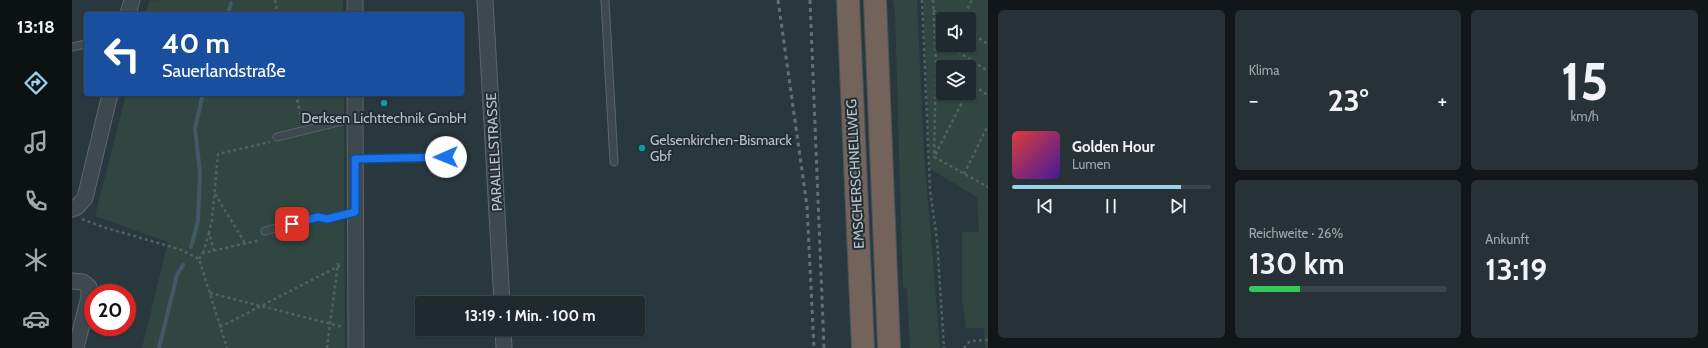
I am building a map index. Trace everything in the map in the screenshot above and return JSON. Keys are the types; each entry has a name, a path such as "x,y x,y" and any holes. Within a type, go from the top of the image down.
{"highway":[{"name":"EMSCHERSCHNELLWEG","path":"848,0 863,348"},
{"name":"EMSCHERSCHNELLWEG","path":"875,0 889,348"}],"street":[{"path":"129,12 132,0"},
{"path":"355,0 355,12"},
{"name":"PARALLELSTRASSE","path":"485,0 502,296"},
{"path":"78,205 109,96"},
{"path":"355,96 356,348"},
{"path":"73,277 89,287 88,298 76,348"},
{"path":"503,336 504,348"}],"lane":[{"path":"604,0 614,162"},
{"path":"72,47 84,44"},
{"path":"277,137 355,118"},
{"path":"355,159 446,157"},
{"path":"265,231 318,217 327,219 355,212"}],"path":[{"path":"274,0 277,12"},
{"path":"922,0 930,190 936,240 944,348"},
{"path":"966,12 972,0"},
{"path":"933,1 936,63 934,157"},
{"path":"976,36 988,44"},
{"path":"959,52 988,71"},
{"path":"976,88 988,95"},
{"path":"296,96 305,130"},
{"path":"934,157 963,100"},
{"path":"964,174 988,125"},
{"path":"199,259 203,253 209,232 215,193 218,154 278,140 277,137"},
{"path":"934,157 988,187"},
{"path":"215,193 245,244"},
{"path":"78,205 82,220 179,249 199,259 227,348"},
{"path":"203,253 264,239 265,231"},
{"path":"209,232 214,251"},
{"path":"220,327 347,263 355,262"},
{"path":"327,348 338,263"},
{"path":"210,293 330,324 355,328"},
{"path":"964,348 970,341 988,340"}],"green space":[{"path":"343,0 343,12 146,12 149,1"},
{"path":"893,0 917,0 924,152 940,348 910,348 907,289 903,287 895,12"},
{"path":"923,0 988,0 988,348 985,348 984,328 966,328 962,299 962,232 979,232 977,197 930,169"},
{"path":"125,96 344,96 345,348 142,348 168,242 95,216"}],"waterway":[{"path":"229,12 231,3"},
{"path":"191,247 198,221 200,173 195,128 203,96"},
{"path":"159,348 177,275 183,265"}],"railway":[{"path":"778,0 807,206 814,348"},
{"path":"810,0 824,348"}],"place":[{"name":"Derksen Lichttechnik GmbH","path":"384,103"},
{"name":"Gelsenkirchen-Bismarck Gbf","path":"642,148"}],"route":[{"path":"292,224 318,217 327,219 355,212 355,159 446,157"}]}
